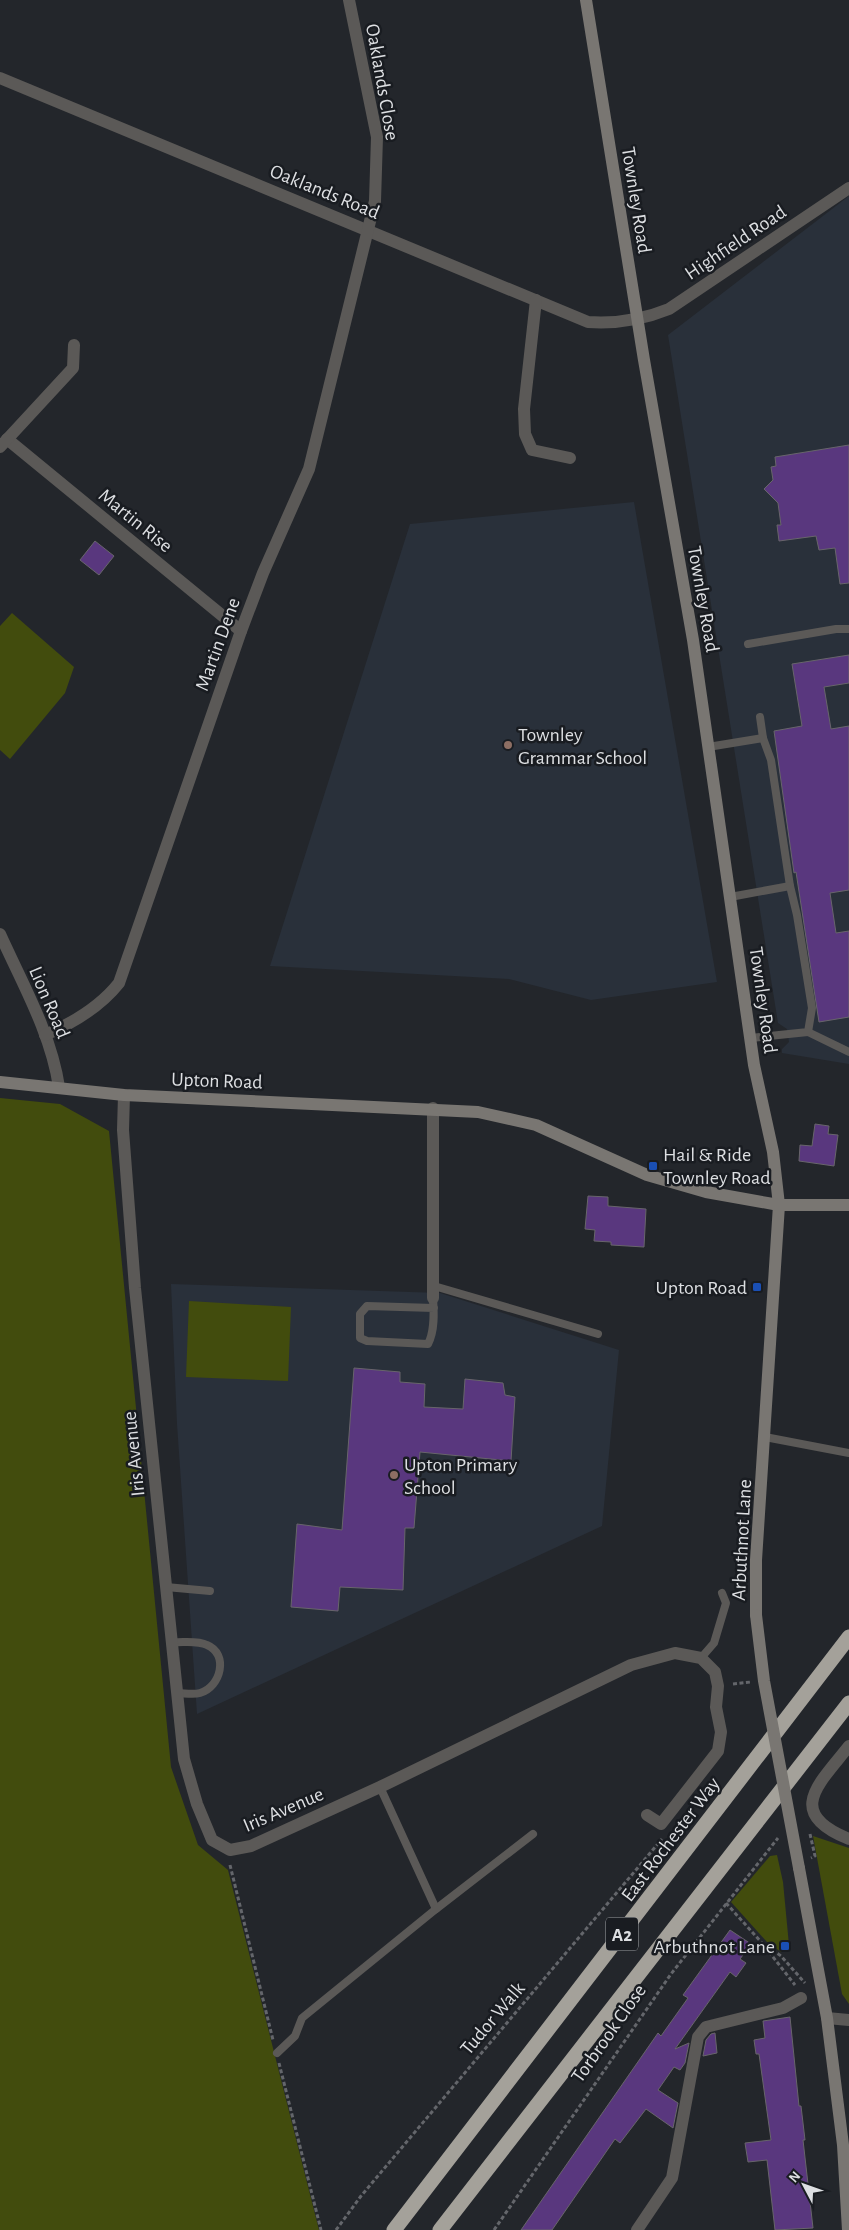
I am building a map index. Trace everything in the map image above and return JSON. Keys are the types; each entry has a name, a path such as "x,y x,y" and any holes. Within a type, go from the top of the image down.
{"highway":[{"name":"East Rochester Way","path":"394,2230 849,1637"},
{"name":"A2","path":"440,2230 849,1703"}],"street":[{"name":"Oaklands Close","path":"349,0 377,137 375,201 369,230"},
{"name":"Townley Road","path":"586,0 693,640 751,1038 773,1152 779,1206"},
{"name":"Oaklands Road","path":"0,78 588,322 609,323 638,320"},
{"name":"Highfield Road","path":"638,320 669,309 849,188"},
{"name":"Martin Dene","path":"45,1035 70,1025 109,995 119,983 240,630 309,469 369,230"},
{"path":"536,300 524,408 525,434 532,450 570,458"},
{"path":"4,443 73,368 74,345"},
{"name":"Martin Rise","path":"4,443 240,630"},
{"name":"Lion Road","path":"0,934 56,1063 60,1087"},
{"name":"Upton Road","path":"0,1082 124,1095 433,1108 478,1112 536,1125 647,1175 706,1192 779,1206 849,1205"},
{"name":"Iris Avenue","path":"124,1095 123,1130 135,1288 184,1759 196,1804 212,1840 230,1850 251,1846 380,1787 631,1665 675,1653 701,1658"},
{"path":"433,1108 434,1297"},
{"name":"Arbuthnot Lane","path":"779,1206 756,1560 756,1615 764,1681 827,2018 846,2145 848,2230"},
{"path":"647,1815 661,1824 718,1751 721,1732 716,1707 718,1686 715,1672 701,1658"},
{"path":"849,1746 816,1790 811,1802 813,1814 822,1826 849,1839"},
{"path":"636,2230 672,2178 698,2037 706,2027 783,2008 801,1998"},
{"path":"827,2018 849,2020"}],"lane":[{"path":"748,644 836,629 849,629"},
{"path":"760,717 771,760 790,886 797,915 812,1008 808,1032"},
{"path":"708,747 764,738"},
{"path":"730,897 790,886"},
{"path":"751,1038 808,1032 849,1052"},
{"path":"434,1297 432,1337 428,1344 367,1341 360,1338 360,1314 367,1306 434,1297 598,1334"},
{"path":"765,1437 849,1453"},
{"path":"166,1587 210,1592"},
{"path":"701,1658 714,1643 726,1602 722,1593"},
{"path":"172,1642 207,1644 216,1650 221,1664 215,1682 207,1690 199,1694 177,1693"},
{"path":"380,1787 436,1909"},
{"path":"277,2053 295,2036 302,2018 436,1909 534,1834"}],"path":[{"path":"718,1686 764,1681"},
{"name":"Tudor Walk","path":"336,2230 361,2196 662,1840 661,1824"},
{"path":"809,1831 814,1856"},
{"name":"Torbrook Close","path":"494,2230 671,1974 779,1837"},
{"path":"726,1903 762,1942 800,1990 801,1998"},
{"path":"762,1942 780,1956 824,2004"}],"shaded area":[{"path":"849,196 849,1064 782,1053 782,1049 789,1042 787,1029 778,1023 668,335"},
{"name":"Townley Grammar School","path":"634,502 717,982 591,1000 509,979 270,966 410,524"},
{"name":"Upton Primary School","path":"171,1284 440,1293 619,1350 602,1526 197,1714 177,1424"}],"green space":[{"path":"12,613 74,667 65,693 10,759 0,750 0,626"},
{"path":"0,1098 60,1104 109,1131 171,1767 198,1845 228,1870 319,2230 0,2230"},
{"path":"189,1301 291,1307 288,1381 186,1377"},
{"path":"813,1836 849,1848 849,2004 842,1994"},
{"path":"777,1855 783,1882 789,1945 781,1952 767,1942 731,1902 770,1856"}],"building":[{"path":"849,445 849,583 840,584 835,548 819,550 816,536 779,541 777,525 781,525 778,503 764,489 773,480 771,467 776,466 775,457"},
{"path":"95,541 114,556 99,575 80,560"},
{"path":"849,655 849,683 824,687 831,729 849,726 849,890 830,893 836,933 849,931 849,1017 819,1022 796,872 794,873 774,731 802,726 792,664"},
{"path":"815,1124 829,1126 828,1134 838,1135 834,1166 799,1161 800,1145 812,1146"},
{"path":"588,1196 608,1197 608,1206 646,1209 644,1247 611,1245 611,1242 594,1241 595,1230 585,1229"},
{"path":"354,1368 400,1372 400,1382 425,1384 424,1407 463,1409 465,1379 503,1383 505,1395 515,1397 511,1461 420,1452 414,1528 405,1528 403,1590 340,1587 338,1611 291,1607 297,1524 342,1530"},
{"path":"730,1930 751,1944 740,1959 746,1963 736,1977 730,1972 675,2049 689,2043 685,2063 680,2070 674,2067 658,2090 678,2103 673,2128 646,2109 620,2143 615,2139 552,2230 521,2230 658,2033 661,2036 688,1998 683,1995"},
{"path":"790,2017 799,2106 801,2106 805,2140 803,2140 813,2228 775,2230 767,2160 748,2162 745,2143 771,2140 759,2054 756,2054 754,2040 765,2038 763,2021"},
{"path":"715,2033 717,2053 703,2056 706,2040 711,2034"}],"place":[{"name":"Townley Grammar School","path":"508,745"},
{"name":"Hail & Ride Townley Road","path":"653,1166"},
{"name":"Upton Road","path":"757,1287"},
{"name":"Upton Primary School","path":"394,1475"},
{"name":"Arbuthnot Lane","path":"785,1946"}]}
